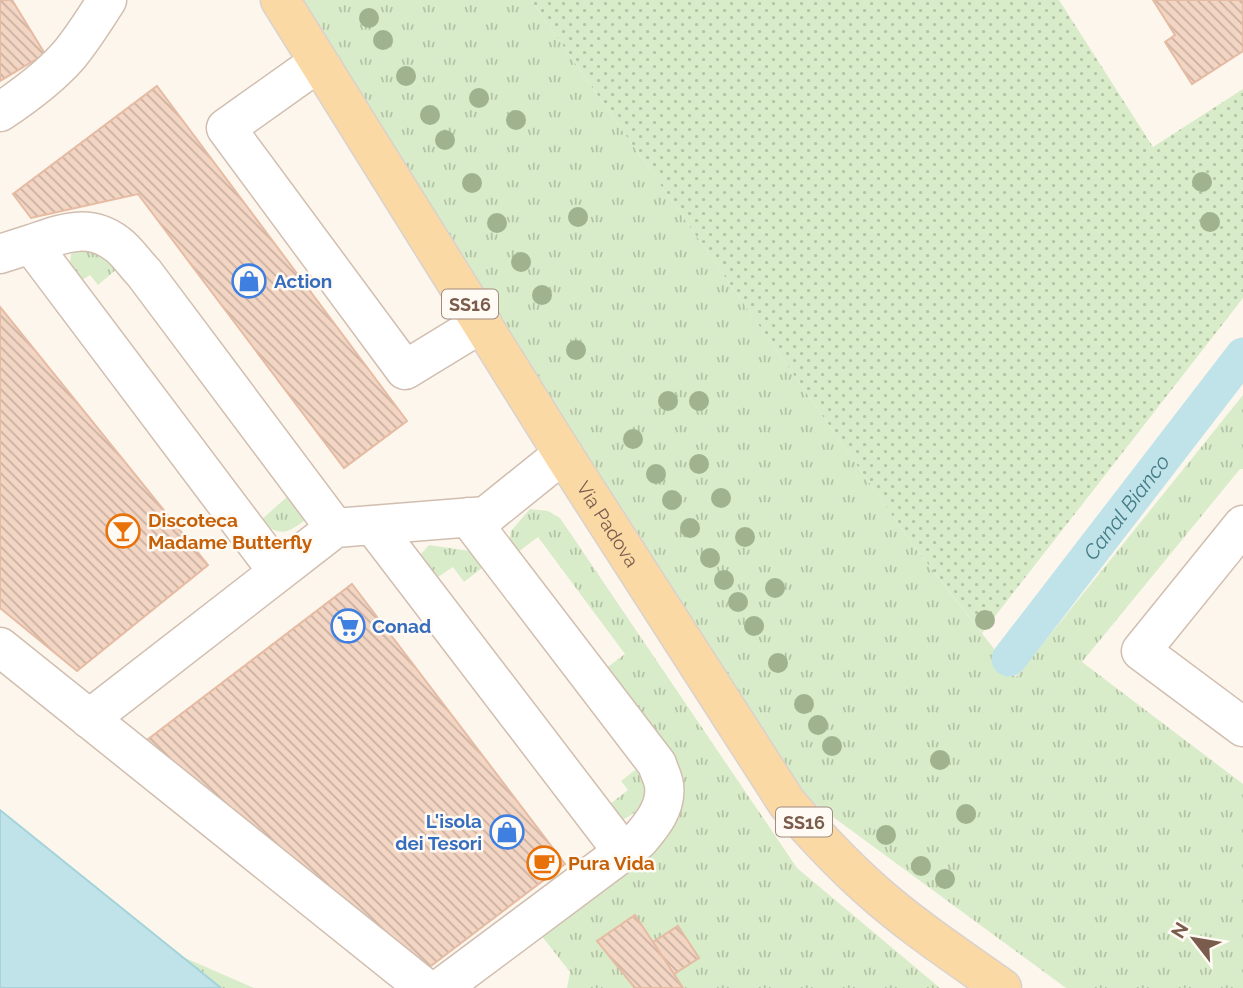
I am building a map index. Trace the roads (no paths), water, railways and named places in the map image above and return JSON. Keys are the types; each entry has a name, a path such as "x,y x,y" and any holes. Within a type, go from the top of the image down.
{"main road":[{"name":"Via Padova","path":"280,0 563,454 787,803 830,852 871,890 1002,988"}],"lane":[{"path":"0,111 48,75 68,55 107,0"},
{"path":"323,69 309,69 226,128 405,370 482,323"},
{"path":"278,572 15,249 64,233 94,231 118,244 144,273 335,528"},
{"path":"89,719 335,528 486,516 563,454"},
{"path":"441,988 639,840 654,822 663,804 664,786 657,764 468,517"},
{"path":"373,525 623,852"},
{"path":"1243,525 1141,651 1243,727"},
{"path":"0,647 425,988"}],"water":[{"path":"0,810 221,988 0,987"}],"waterway":[{"name":"Canal Bianco","path":"1009,659 1243,355"}],"place":[{"name":"Action","path":"249,281"},
{"name":"Discoteca Madame Butterfly","path":"123,531"},
{"name":"Conad","path":"348,626"},
{"name":"L'isola dei Tesori","path":"507,832"},
{"name":"Pura Vida","path":"544,863"}]}
